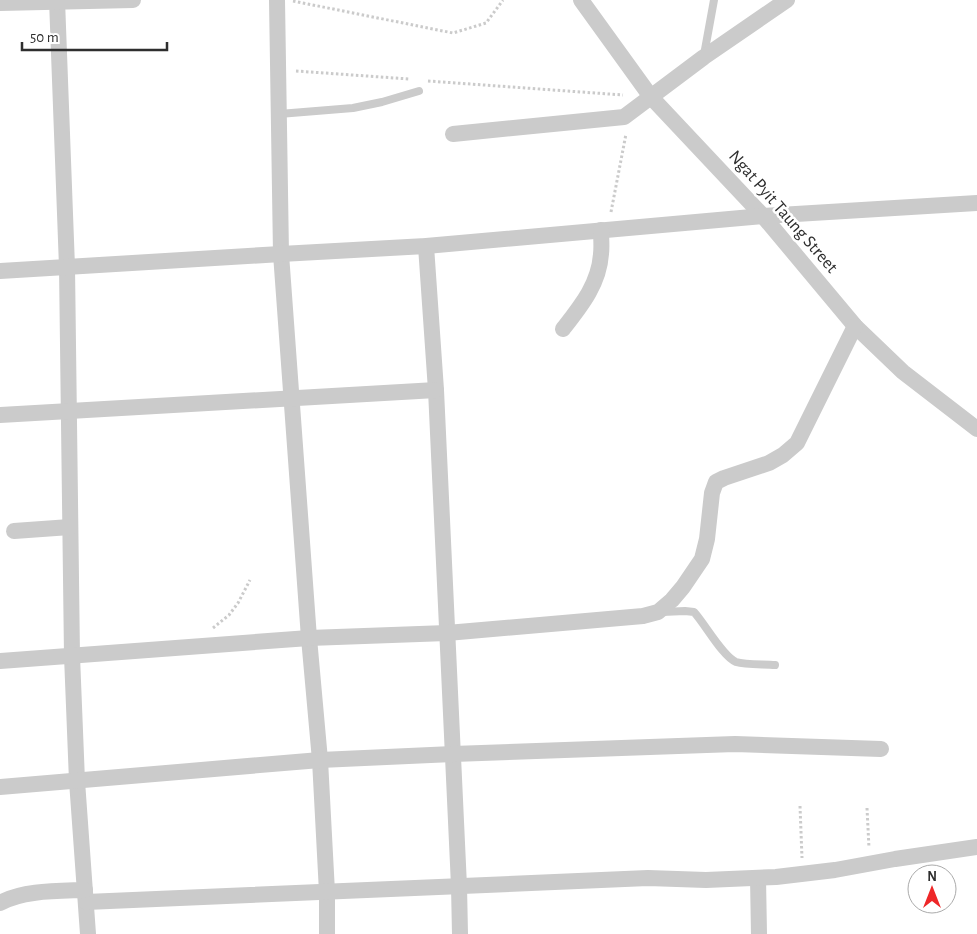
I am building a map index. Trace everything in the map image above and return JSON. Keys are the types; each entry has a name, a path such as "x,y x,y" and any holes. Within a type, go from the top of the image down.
{"street":[{"path":"0,3 133,0"},
{"path":"276,0 281,254 309,638 320,760 327,892 326,934"},
{"name":"Ngat Pyit Taung Street","path":"581,0 652,97 763,216 855,326 903,372 977,429"},
{"path":"453,134 624,117 704,57 787,0"},
{"path":"57,1 67,267 72,656 77,781 88,934"},
{"path":"0,271 426,246 763,216 977,203"},
{"path":"563,329 584,303 593,286 601,255 604,230"},
{"path":"426,246 436,390 460,934"},
{"path":"0,661 309,638 447,633 643,616 658,612 683,587 702,559 707,539 712,493 716,482 769,463 783,455 797,443 855,326"},
{"path":"0,414 436,390"},
{"path":"14,531 70,527"},
{"path":"0,787 320,760 452,754 735,744 881,749"},
{"path":"0,903 12,897 22,895 85,896 327,892 648,878 706,880 758,878 835,870 977,847"},
{"path":"758,878 759,934"}],"lane":[{"path":"704,57 714,0"},
{"path":"279,114 353,108 382,102 420,90"},
{"path":"658,612 694,612 730,659 738,662 775,665"}],"path":[{"path":"290,0 453,33 486,23 503,0"},
{"path":"278,70 416,80"},
{"path":"426,80 652,97"},
{"path":"604,230 627,131 624,117"},
{"path":"211,629 229,615 238,603 250,580"},
{"path":"800,806 802,874"},
{"path":"867,808 870,864"}]}
